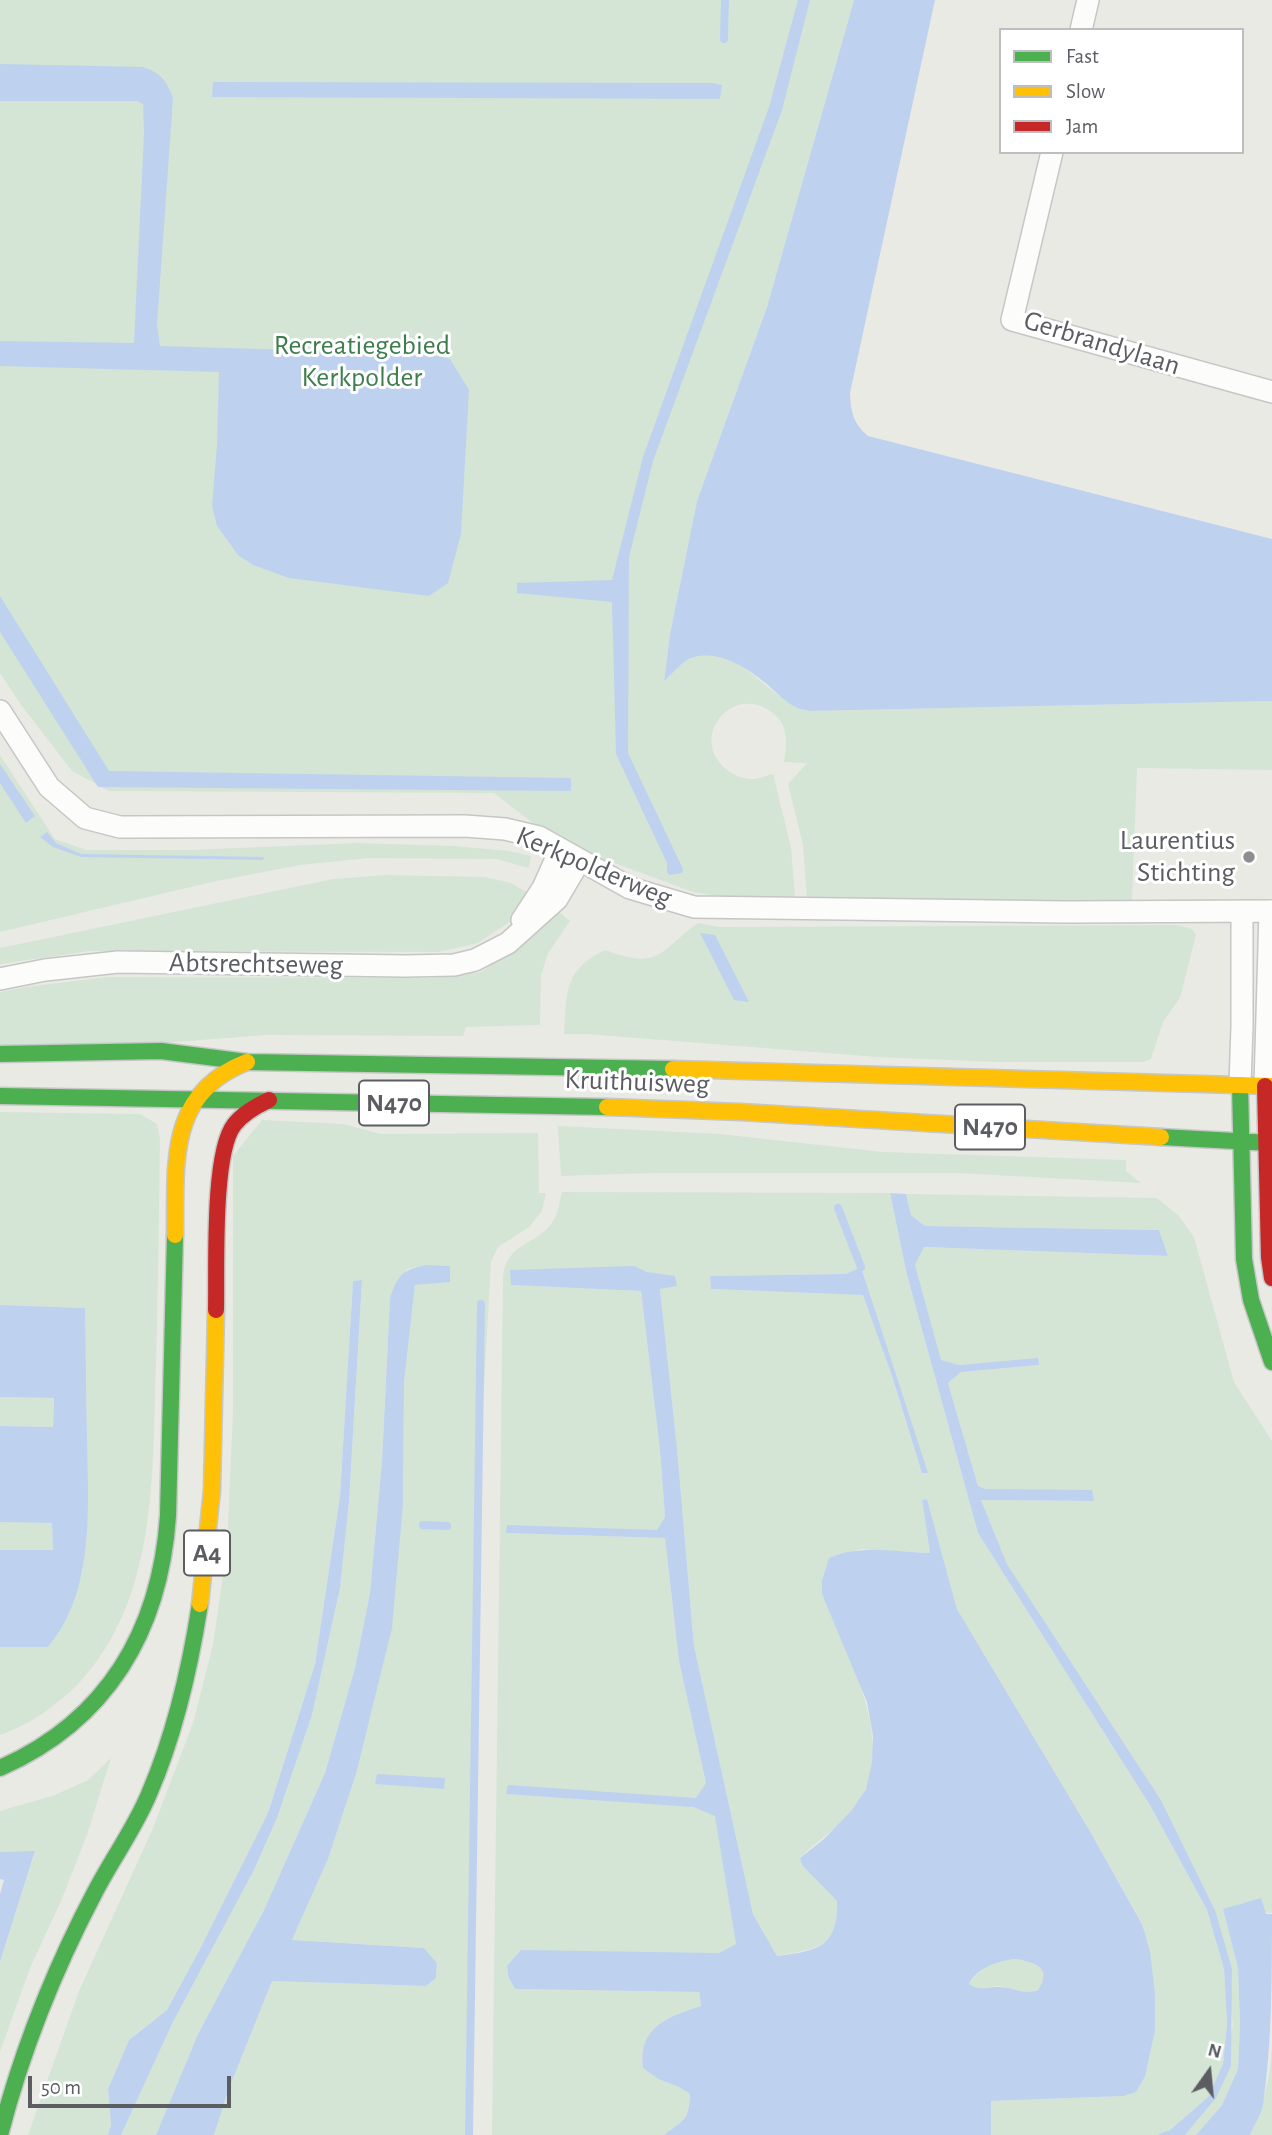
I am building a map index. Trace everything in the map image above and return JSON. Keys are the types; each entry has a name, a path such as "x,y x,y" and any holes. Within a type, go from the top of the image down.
{"main road":[{"name":"Kruithuisweg","path":"0,1054 160,1051 247,1062 519,1065 1269,1086"},
{"name":"A4","path":"0,1768 55,1740 91,1706 121,1665 139,1634 157,1592 165,1545 170,1485 176,1187 182,1131 194,1100 211,1081 227,1069 247,1062"},
{"path":"1240,1085 1244,1259 1251,1300 1272,1362"},
{"path":"1269,1086 1269,1257 1272,1278"},
{"name":"Kruithuisweg","path":"0,1096 581,1106 741,1112 1269,1143"},
{"name":"A4","path":"0,2135 32,2032 65,1955 112,1861 142,1810 161,1763 185,1684 193,1650 209,1540 219,1189 223,1148 237,1118 250,1108 269,1100"}],"street":[{"path":"1081,28 1088,0"},
{"name":"Gerbrandylaan","path":"1052,154 1012,320 1272,392"},
{"name":"Kerkpolderweg","path":"0,711 49,787 85,818 120,827 464,826 505,829 539,837 630,888 694,907 1066,912 1271,911 1269,1086"},
{"path":"508,943 543,888 560,849"},
{"name":"Abtsrechtseweg","path":"0,979 45,970 118,962 454,965 474,960 508,943 558,899 580,860"},
{"path":"1240,1085 1242,911"}],"green space":[{"name":"Recreatiegebied Kerkpolder","path":"0,0 854,0 767,307 697,501 670,634 664,680 686,661 708,655 739,665 782,698 810,711 1272,701 1272,770 1137,768 1132,902 807,900 803,845 788,784 807,763 784,762 786,742 782,724 773,713 758,705 743,704 730,709 713,729 712,743 716,757 732,774 752,779 773,774 791,847 795,897 717,896 693,892 598,857 564,841 533,823 494,793 109,791 72,771 0,673"},
{"path":"0,755 55,839 86,850 190,850 357,843 453,846 509,851 531,856 529,868 496,859 369,858 300,865 212,882 0,932"},
{"path":"386,875 485,877 511,883 530,894 511,921 478,943 438,952 90,951 0,964 0,948 333,879"},
{"path":"557,910 570,921 548,953 541,976 540,1025 466,1027 463,1036 267,1035 123,1046 0,1045 0,992 107,977 432,978 481,972 520,947"},
{"path":"698,923 719,927 1177,925 1192,929 1196,935 1180,998 1163,1022 1151,1059 1144,1062 997,1062 877,1057 564,1034 567,995 574,975 581,966 605,950 637,958 657,955"},
{"path":"0,1112 140,1114 157,1124 160,1139 151,1492 146,1534 137,1574 124,1613 105,1649 79,1683 42,1714 0,1735 0,1647 48,1647 82,1574 88,1507 85,1308 0,1305"},
{"path":"262,1120 343,1124 381,1134 538,1133 539,1193 546,1193 542,1211 529,1227 498,1247 491,1262 475,1551 468,2019 470,2135 214,2135 228,2091 272,1981 426,1986 436,1978 437,1963 424,1948 292,1940 328,1859 356,1774 403,1504 404,1383 415,1285 431,1283 450,1266 426,1265 407,1269 390,1298 382,1461 370,1593 355,1668 325,1773 264,1910 198,2034 156,2135 121,2135 173,2022 254,1870 277,1818 312,1715 340,1588 349,1502 362,1280 353,1282 340,1496 315,1664 268,1813 167,2010 129,2040 108,2089 111,2125 108,2135 28,2135 79,1991 153,1828 193,1723 213,1645 227,1547 233,1411 233,1156"},
{"path":"558,1126 720,1134 883,1152 1126,1160 1126,1171 1141,1183 957,1173 655,1173 561,1176"},
{"path":"562,1192 890,1193 907,1275 978,1533 1151,1807 1207,1910 1224,1969 1227,2024 1223,2064 1208,2097 1170,2130 1157,2135 991,2135 990,2101 1124,2096 1136,2092 1145,2077 1155,2031 1155,1994 1142,1923 957,1609 927,1499 922,1500 930,1553 861,1549 829,1558 822,1580 868,1711 873,1753 864,1792 852,1811 800,1858 802,1865 837,1901 834,1929 823,1944 777,1956 753,1914 694,1646 660,1289 647,1272 634,1267 512,1285 641,1291 660,1450 665,1518 658,1530 507,1533 665,1538 679,1661 706,1783 693,1807 716,1816 736,1944 719,1953 507,1966 508,1976 516,1989 699,1992 701,2006 667,2019 650,2033 645,2042 643,2068 658,2079 690,2094 684,2119 664,2135 492,2135 503,1276 505,1265 515,1251 551,1224","holes":["861,1267 921,1472 864,1295 711,1289 710,1276 846,1274"]},
{"path":"906,1194 1157,1198 1178,1215 1194,1237 1234,1382 1272,1441 1272,1913 1223,1909 1238,1968 1238,2069 1222,2105 1196,2135 1185,2135 1216,2098 1233,2025 1215,1910 1161,1800 1007,1564 981,1500 1093,1501 978,1486 948,1383 961,1372 1038,1365 1038,1359 959,1365 940,1360 915,1265 924,1247 1168,1256 1159,1230 925,1226 911,1215"},
{"path":"0,1397 54,1398 53,1427 0,1426"},
{"path":"0,1522 52,1522 53,1551 0,1550"},
{"path":"111,1758 87,1835 61,1901 30,1968 0,2052 0,1962 35,1852 0,1852 0,1811 55,1795 88,1780"},
{"path":"1016,1959 1030,1962 1043,1971 1044,1976 1038,1990 1031,1993 999,1986 976,1989 969,1984 989,1966"},
{"path":"1272,2046 1272,2135 1250,2135 1266,2092"}],"water":[{"path":"798,0 810,0 782,110 653,461 629,557 628,753 683,869 682,873 670,875 667,872 667,863 616,754 612,602 517,593 517,583 612,580 643,457 769,107"},
{"path":"854,0 935,0 850,393 856,422 868,436 1272,539 1272,701 810,711 788,702 742,667 710,656 689,659 664,681 670,634 697,501 767,307"},
{"path":"0,64 143,67 159,75 168,86 173,98 157,325 160,346 428,354 450,359 469,390 461,534 448,583 429,596 289,578 253,565 238,555 217,526 212,506 219,372 0,366 0,341 134,343 144,133 143,104 137,101 0,101"},
{"path":"213,82 722,85 720,99 212,97"},
{"path":"0,596 109,771 571,778 571,791 98,787 0,632"},
{"path":"0,764 35,816 26,823 0,783"},
{"path":"47,832 56,843 81,854 264,857 263,860 81,857 53,847 40,837"},
{"path":"700,933 715,935 749,1002 734,1000"},
{"path":"890,1193 906,1194 911,1215 925,1226 1159,1230 1168,1256 924,1247 915,1265 941,1360 959,1365 1038,1358 1039,1365 961,1372 948,1383 978,1486 985,1489 1092,1490 1094,1501 981,1500 1007,1564 1161,1800 1215,1910 1232,1969 1231,2066 1216,2098 1185,2135 1157,2135 1170,2130 1208,2097 1223,2064 1227,2024 1224,1969 1207,1910 1151,1807 978,1533 907,1275"},
{"path":"426,1265 450,1266 450,1282 415,1285 404,1383 403,1504 392,1628 356,1774 328,1859 292,1940 424,1948 437,1963 436,1978 426,1986 272,1981 228,2091 214,2135 156,2135 198,2034 264,1910 325,1773 355,1668 370,1593 382,1461 390,1298 402,1275"},
{"path":"634,1266 647,1272 675,1276 677,1286 660,1289 694,1646 753,1914 777,1956 814,1949 823,1944 834,1928 837,1901 802,1865 800,1858 824,1839 852,1810 866,1789 872,1762 873,1736 867,1702 822,1594 822,1580 829,1558 866,1550 930,1553 922,1500 927,1499 957,1609 1091,1833 1142,1924 1150,1951 1155,1994 1155,2031 1145,2077 1136,2092 1124,2096 991,2101 991,2135 664,2135 684,2119 690,2094 658,2079 643,2068 642,2054 645,2042 658,2025 701,2006 699,1992 515,1989 508,1976 507,1966 521,1950 719,1953 736,1944 715,1816 693,1807 506,1794 508,1785 696,1798 706,1783 679,1661 665,1538 506,1533 507,1525 657,1530 665,1517 660,1450 641,1291 511,1285 510,1270","holes":["1016,1959 1040,1967 1043,1971 1044,1976 1038,1990 1028,1992 1003,1987 979,1988 969,1984 989,1966"]},
{"path":"861,1267 928,1473 922,1473 863,1295 711,1289 710,1276 846,1274"},
{"path":"362,1280 349,1502 340,1588 312,1715 277,1818 254,1870 173,2022 121,2135 108,2135 111,2125 108,2089 129,2040 167,2010 268,1813 315,1664 340,1496 353,1281"},
{"path":"0,1305 85,1308 88,1490 86,1546 82,1574 74,1600 48,1647 0,1647 0,1550 53,1550 52,1523 0,1522 0,1426 53,1427 54,1398 0,1397"},
{"path":"377,1774 445,1778 444,1789 375,1784"},
{"path":"35,1851 0,1962 0,1894 4,1880 0,1879 0,1852"},
{"path":"1261,1898 1266,1914 1272,1914 1270,2034 1262,2109 1250,2135 1196,2135 1222,2105 1238,2069 1238,1968 1223,1909"}],"waterway":[{"path":"724,39 725,0"},
{"path":"838,1208 861,1267"},
{"path":"469,2135 481,1304"},
{"path":"423,1525 447,1526"}],"traffic: fast":[{"path":"0,1054 161,1051 247,1062 673,1069"},
{"path":"1240,1085 1244,1259 1251,1300 1272,1362"},
{"path":"0,1096 607,1107"},
{"path":"1161,1137 1272,1143"},
{"path":"0,1768 38,1748 70,1725 98,1698 121,1668 140,1634 153,1597 163,1558 168,1516 175,1235"},
{"path":"0,2135 18,2072 53,1981 95,1892 143,1807 167,1748 181,1700 200,1604"}],"traffic: slow":[{"path":"175,1235 177,1157 181,1133 189,1111 202,1092 221,1075 247,1062"},
{"path":"673,1069 1272,1086"},
{"path":"607,1107 741,1112 1161,1137"},
{"path":"200,1604 212,1490 216,1310"}],"traffic: jam":[{"path":"1265,1086 1269,1257 1272,1278"},
{"path":"216,1310 219,1186 227,1140 241,1117 269,1100"}],"place":[{"name":"Laurentius Stichting","path":"1249,857"}]}
